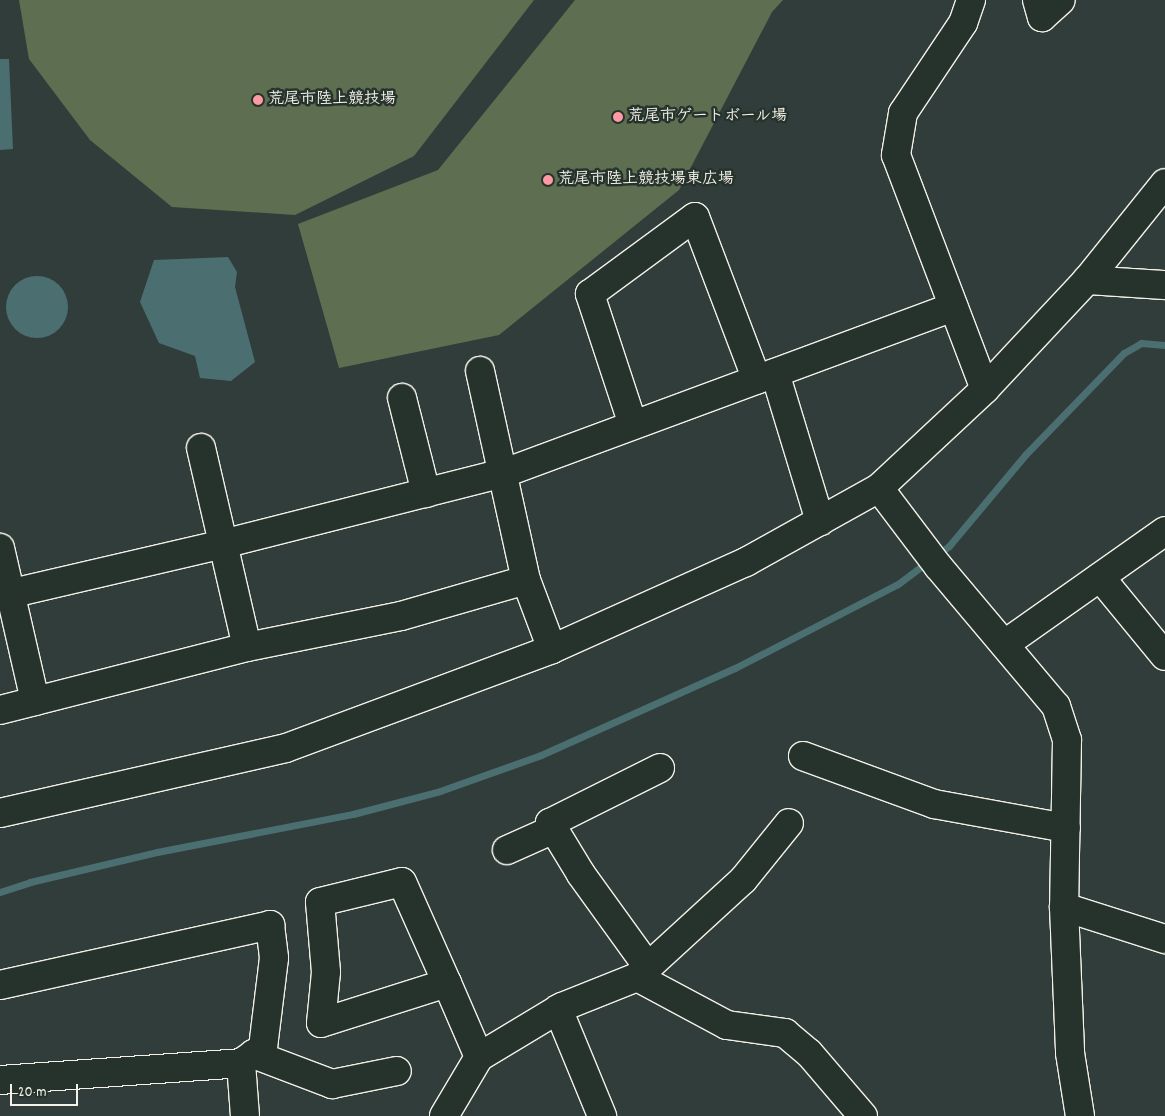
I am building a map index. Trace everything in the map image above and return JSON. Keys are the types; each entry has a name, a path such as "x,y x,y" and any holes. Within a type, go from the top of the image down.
{"street":[{"path":"971,0 963,23 903,113 896,155 985,389"},
{"path":"1037,0 1042,17 1061,0"},
{"path":"0,813 286,748 552,649 746,562 879,488 985,389 1087,280 1165,183"},
{"path":"633,425 590,294 695,217 766,376 820,521"},
{"path":"1087,280 1165,285"},
{"path":"5,595 223,544 502,473 953,307"},
{"path":"480,371 526,580 552,649"},
{"path":"402,398 426,492"},
{"path":"201,448 247,647"},
{"path":"879,488 938,566 1056,706 1067,740 1064,907 1070,1053 1083,1114"},
{"path":"1005,644 1165,531"},
{"path":"0,548 5,595 35,701"},
{"path":"1100,577 1165,656"},
{"path":"0,710 247,647 401,616 526,580"},
{"path":"803,756 934,804 1066,828"},
{"path":"660,768 550,823 642,972 727,1025 785,1033 809,1053 863,1116"},
{"path":"444,1116 479,1057 558,1009 642,972 743,880 790,823"},
{"path":"507,850 554,829"},
{"path":"447,983 321,1023 326,972 320,902 402,882 447,983 479,1057"},
{"path":"1064,907 1165,939"},
{"path":"0,985 270,925 274,958 263,1048 247,1059"},
{"path":"558,1009 602,1116"},
{"path":"245,1116 247,1059"},
{"path":"0,1080 247,1059 332,1084 397,1071"}],"green space":[{"name":"荒尾市陸上競技場","path":"19,0 534,0 414,156 295,215 172,207 90,140 29,59"},
{"name":"荒尾市陸上競技場東広場","path":"575,0 783,0 772,12 679,190 499,335 339,368 298,224 438,170"}],"water":[{"path":"0,59 9,59 13,149 0,150"},
{"path":"228,257 237,272 235,287 255,362 231,381 200,378 195,356 159,343 140,302 154,260"},
{"path":"31,276 43,276 59,285 66,295 68,307 66,319 59,329 43,338 31,338 20,333 11,324 6,313 6,301 11,290 20,281"}],"waterway":[{"path":"937,555 949,546 1025,455 1124,353 1141,343 1165,345"},
{"path":"0,892 30,882 157,852 353,814 440,791 541,755 735,668 898,584 928,561"}],"place":[{"name":"荒尾市陸上競技場","path":"258,100"},
{"name":"荒尾市ゲートボール場","path":"618,117"},
{"name":"荒尾市陸上競技場東広場","path":"548,180"}]}
